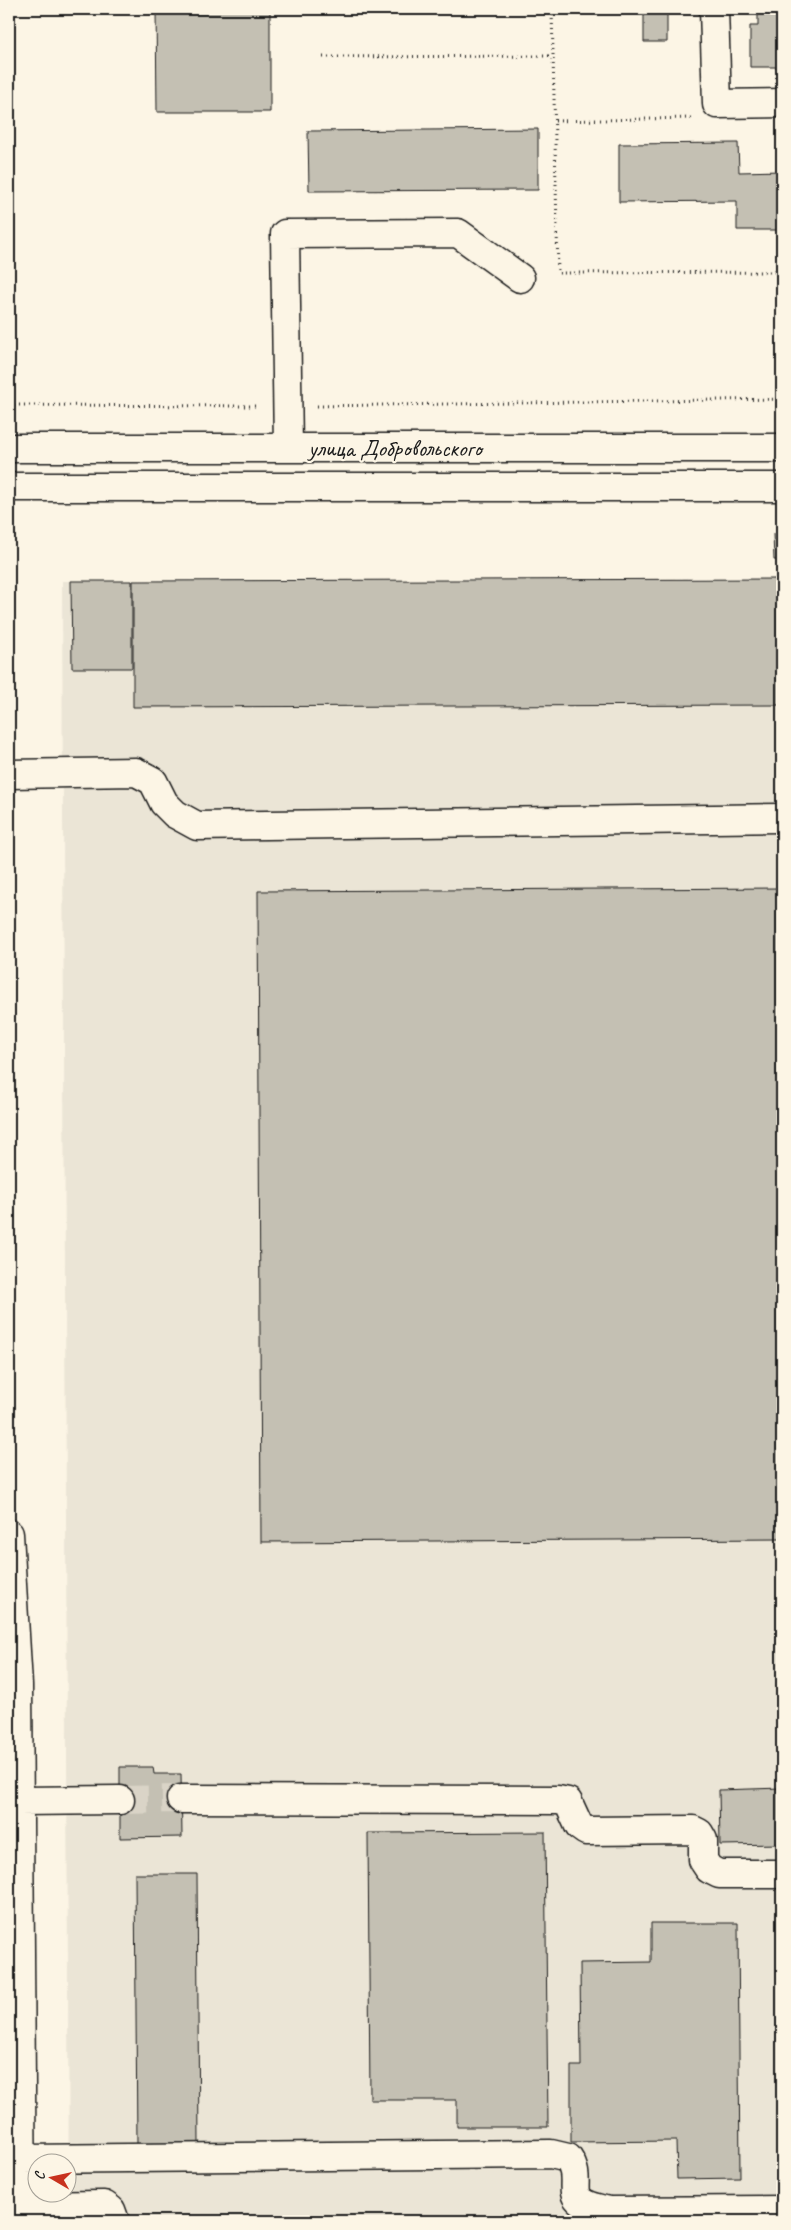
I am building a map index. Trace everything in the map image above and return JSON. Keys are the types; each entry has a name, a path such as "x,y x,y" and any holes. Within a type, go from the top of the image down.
{"street":[{"path":"714,9 717,104 782,103"},
{"path":"288,448 285,234 458,233 520,278"},
{"name":"улица Добровольского","path":"9,448 782,448"},
{"name":"улица Добровольского","path":"9,487 782,487"},
{"path":"9,774 136,772 153,781 164,802 175,814 197,826 782,818"},
{"path":"9,1534 18,1684 22,2214 104,2205 111,2210 115,2221"},
{"path":"182,1799 558,1800 568,1802 579,1826 586,1830 693,1830 699,1833 703,1840 703,1860 709,1869 719,1874 782,1874"},
{"path":"19,1801 120,1800"},
{"path":"22,2159 551,2154 568,2158 574,2166 574,2192 581,2202 593,2208 610,2211 782,2210"}],"path":[{"path":"552,9 558,273 782,272"},
{"path":"323,57 553,56"},
{"path":"555,121 711,118 717,104"},
{"path":"9,405 287,406 782,400"}],"shaded area":[{"path":"62,581 782,581 782,2221 69,2221 69,2202 78,2202 78,2152 69,2152"}],"building":[{"path":"156,9 270,9 270,112 157,112"},
{"path":"758,9 782,9 782,67 750,67 750,26 758,26"},
{"path":"644,14 667,14 667,42 644,42"},
{"path":"538,129 538,190 309,191 308,131"},
{"path":"738,143 739,172 782,171 782,230 737,230 737,201 619,202 619,144"},
{"path":"773,534 782,534 782,560 774,560"},
{"path":"782,579 782,705 133,707 133,581"},
{"path":"71,581 132,581 132,668 72,668"},
{"path":"782,888 782,1539 261,1542 258,891"},
{"path":"120,1767 153,1767 154,1774 181,1774 182,1837 120,1838"},
{"path":"782,1788 782,1844 720,1845 719,1790"},
{"path":"545,1832 548,2127 457,2127 457,2100 370,2100 368,1833"},
{"path":"135,1874 197,1874 199,2146 137,2146"},
{"path":"651,1923 738,1923 740,2178 677,2179 676,2141 571,2142 571,2066 581,2066 580,1963 651,1962"}],"tunnel":[{"path":"120,1800 181,1799"}]}
